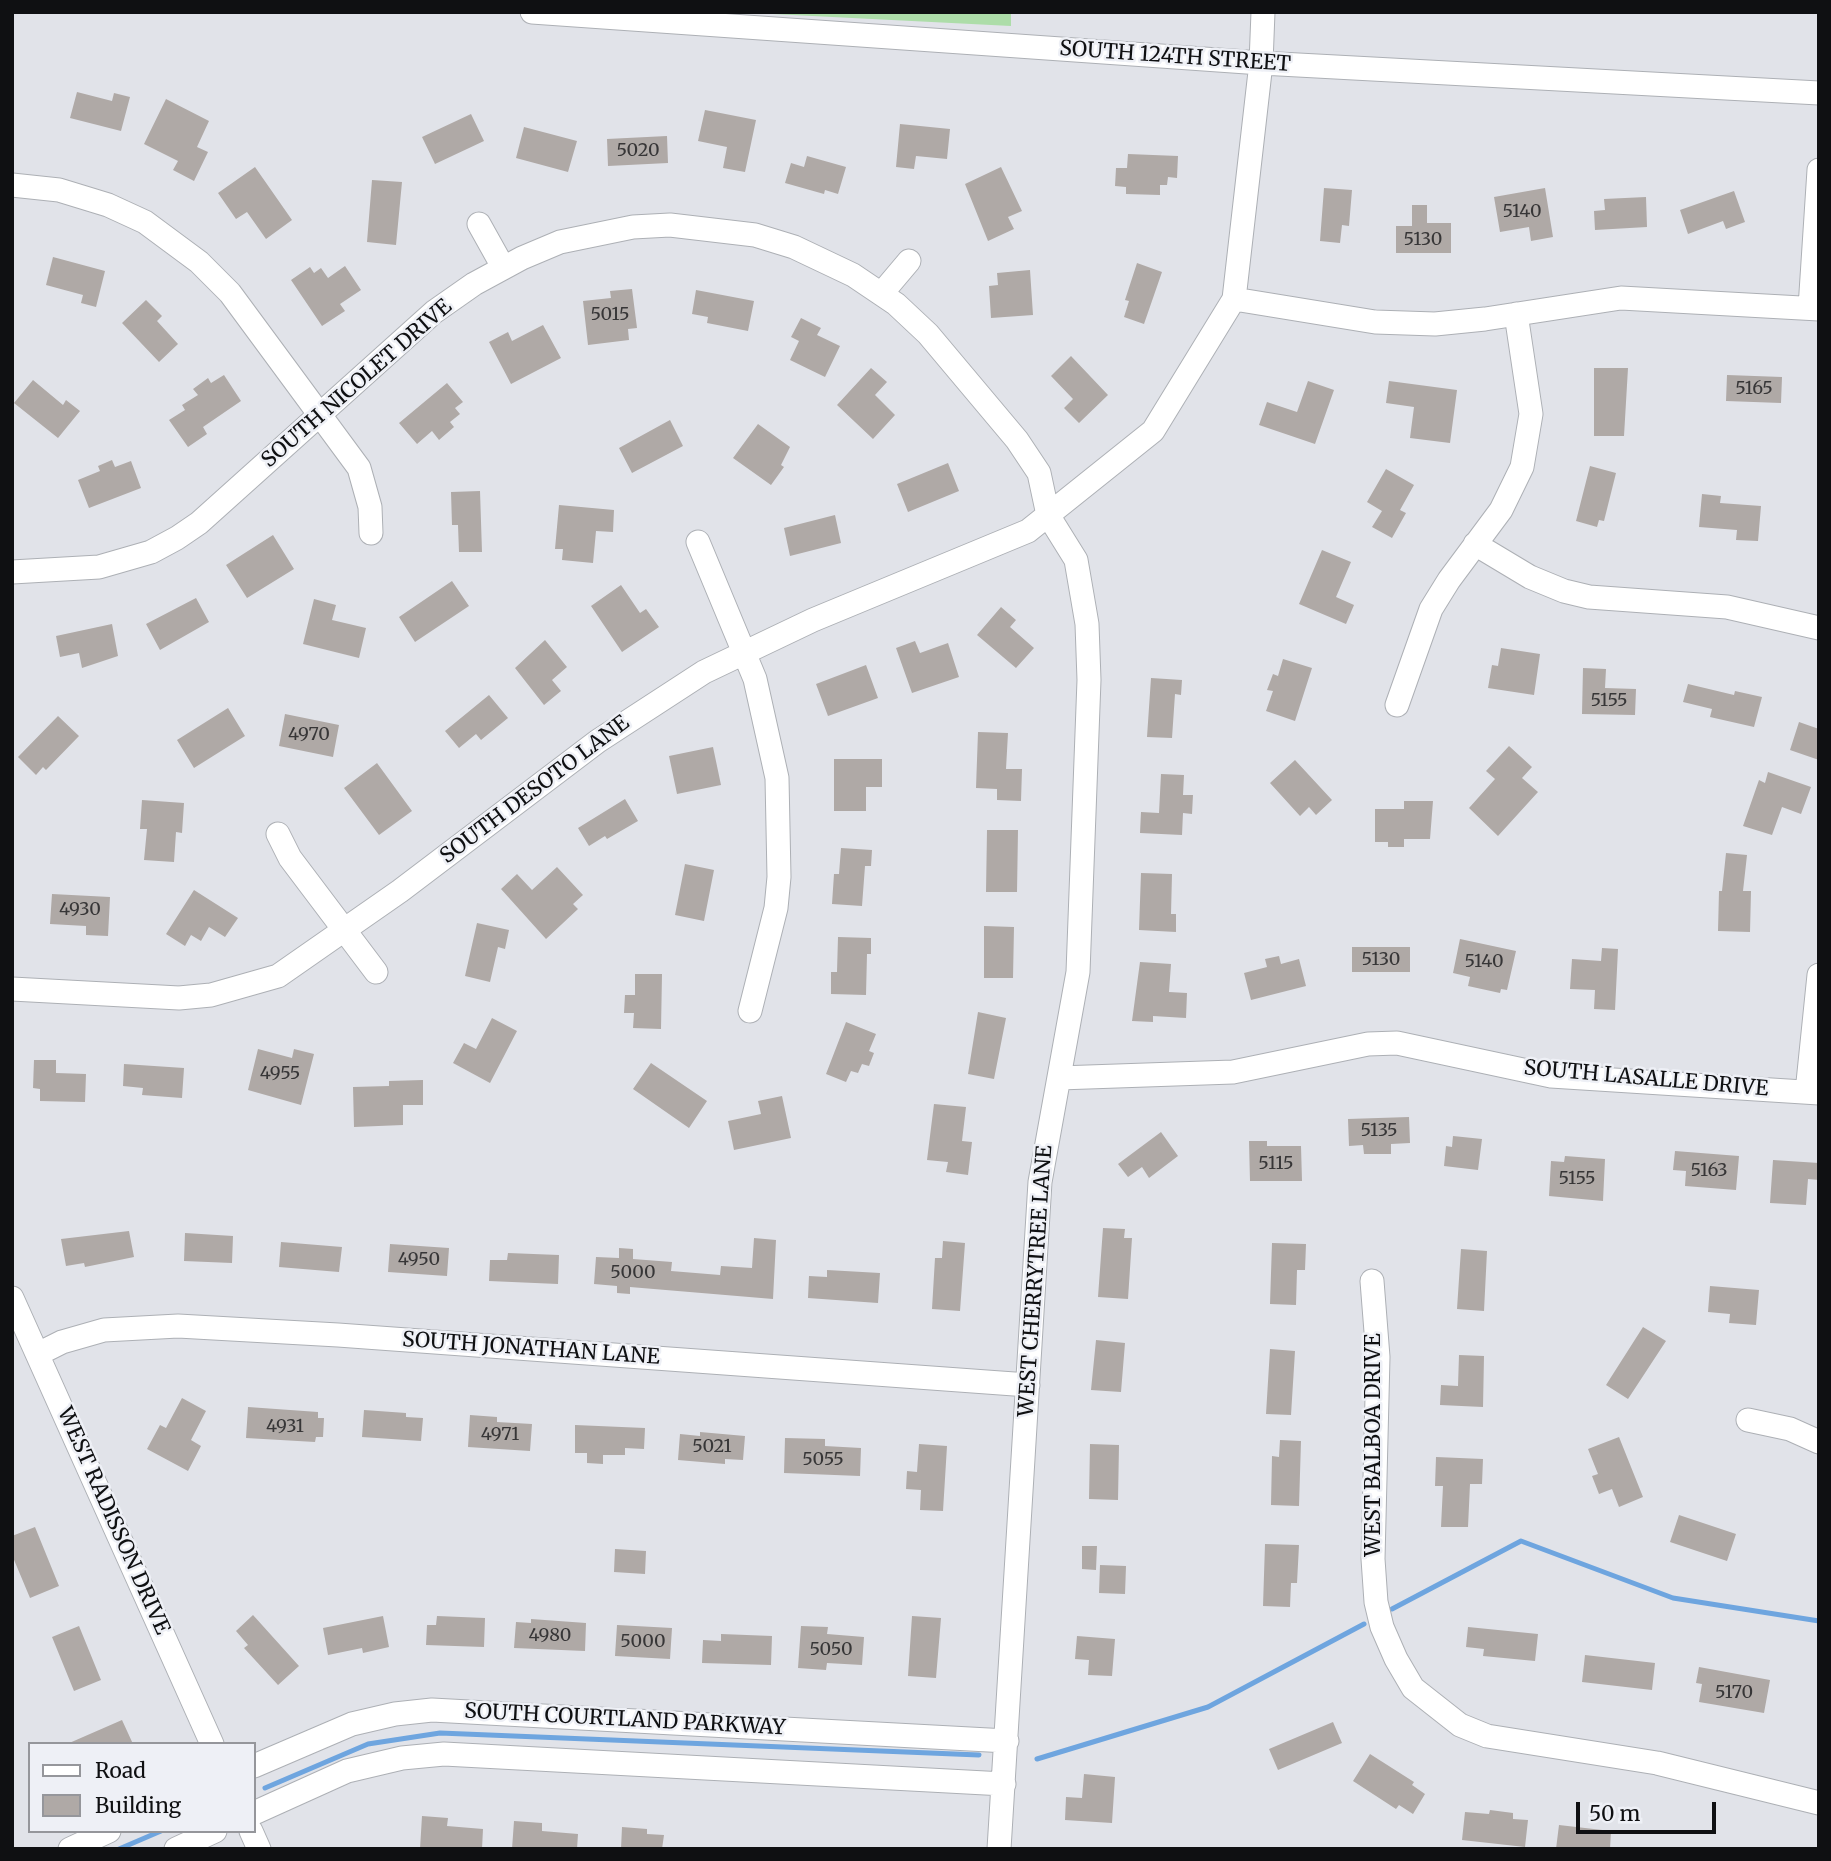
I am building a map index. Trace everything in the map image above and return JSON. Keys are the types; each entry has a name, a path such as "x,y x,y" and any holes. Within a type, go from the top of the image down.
{"street":[{"name":"SOUTH 124TH STREET","path":"533,12 1261,63 1819,93"},
{"path":"1263,12 1261,63 1234,299 1375,322 1435,324 1621,298 1814,309 1819,170"},
{"path":"12,185 59,190 108,205 173,240 230,293 359,468 370,507 371,533"},
{"path":"479,224 503,267"},
{"name":"SOUTH NICOLET DRIVE","path":"12,572 99,567 168,543 199,523 434,312 503,267 560,243 597,232 670,225 755,236 794,247 831,262 882,293 928,334 1017,440 1039,473 1048,514"},
{"path":"882,293 909,261"},
{"name":"SOUTH DESOTO LANE","path":"12,989 161,998 211,995 278,976 343,932 644,709 743,653 813,620 1028,531 1153,431 1234,299"},
{"path":"1397,705 1431,609 1508,499 1521,467 1528,441 1529,387 1516,314"},
{"name":"WEST CHERRYTREE LANE","path":"999,1849 1040,1182 1078,972 1089,680 1087,624 1076,561 1048,514"},
{"path":"698,542 762,700 773,752 780,837 776,908 750,1011"},
{"path":"1475,544 1530,577 1577,594 1727,607 1819,628"},
{"path":"278,834 290,858 343,932 376,972"},
{"path":"1813,1092 1819,975"},
{"name":"SOUTH LASALLE DRIVE","path":"1059,1079 1233,1072 1368,1044 1397,1042 1551,1076 1813,1092"},
{"name":"WEST BALBOA DRIVE","path":"1373,1281 1378,1357 1373,1559 1377,1610 1396,1660 1413,1688 1460,1725 1487,1735 1657,1763 1819,1803"},
{"name":"WEST RADISSON DRIVE","path":"12,1298 211,1742"},
{"name":"SOUTH JONATHAN LANE","path":"38,1354 62,1342 104,1330 178,1326 1028,1385"},
{"path":"1748,1420 1790,1429 1819,1442"},
{"name":"SOUTH COURTLAND PARKWAY","path":"256,1765 352,1724 395,1714 432,1710 1007,1741"},
{"name":"SOUTH COURTLAND PARKWAY","path":"256,1813 347,1771 402,1758 444,1755 1004,1784"},
{"path":"69,1849 105,1833"},
{"path":"176,1849 211,1833"},
{"path":"252,1833 260,1849"}],"green space":[{"path":"733,12 1011,12 1011,26"}],"building":[{"path":"77,92 112,101 114,93 130,97 121,131 70,118"},
{"path":"166,99 209,121 197,147 208,152 194,181 173,170 178,161 144,144"},
{"path":"705,110 756,120 745,172 723,168 727,147 698,141"},
{"path":"471,114 484,141 435,164 422,137"},
{"path":"900,124 950,129 947,159 916,156 914,169 896,167"},
{"path":"524,127 577,141 568,172 516,158"},
{"path":"667,136 668,163 608,166 607,139"},
{"path":"1128,154 1178,156 1177,178 1168,177 1167,185 1160,185 1160,195 1126,194 1126,187 1115,186 1116,168 1127,168"},
{"path":"807,156 846,167 838,194 825,190 824,194 785,183 791,163 804,167"},
{"path":"255,167 292,220 266,239 247,212 236,219 218,193"},
{"path":"1001,167 1022,211 1008,217 1014,229 988,241 965,184"},
{"path":"372,180 402,182 396,245 367,242"},
{"path":"1324,188 1352,190 1349,226 1342,225 1340,243 1320,241"},
{"path":"1545,188 1553,237 1531,241 1529,227 1500,232 1494,197"},
{"path":"1734,191 1745,222 1726,229 1723,221 1688,234 1680,210"},
{"path":"1646,197 1647,227 1595,230 1594,211 1605,210 1604,199"},
{"path":"1412,205 1427,205 1427,223 1451,223 1451,253 1396,253 1396,226 1412,226"},
{"path":"53,257 105,271 96,307 81,303 83,295 46,285"},
{"path":"1137,263 1162,272 1144,324 1124,317 1129,301 1125,300"},
{"path":"345,266 361,290 340,304 345,311 322,326 291,280 310,267 314,273 321,268 328,278"},
{"path":"1030,270 1033,315 991,318 989,286 998,285 997,273"},
{"path":"632,289 637,328 628,329 629,340 588,345 583,301 611,298 610,291"},
{"path":"696,290 754,301 748,331 707,323 708,317 692,314"},
{"path":"146,300 162,316 157,321 178,344 159,362 122,323"},
{"path":"801,318 821,328 817,335 840,346 825,377 790,360 799,341 791,337"},
{"path":"543,325 561,358 511,384 489,342 508,332 512,341"},
{"path":"1071,356 1108,395 1079,423 1064,408 1073,399 1051,376"},
{"path":"871,368 887,382 875,395 895,415 873,439 837,405"},
{"path":"1594,368 1628,368 1624,436 1594,436"},
{"path":"224,375 241,401 203,427 207,434 188,447 169,420 185,410 182,405 198,395 193,389 208,378 211,383"},
{"path":"1727,375 1782,377 1781,403 1726,401"},
{"path":"33,380 63,405 66,400 80,411 58,438 14,403"},
{"path":"1308,381 1334,390 1315,444 1259,425 1267,402 1297,412"},
{"path":"1389,381 1457,390 1450,443 1410,438 1414,407 1386,403"},
{"path":"447,383 463,402 455,408 460,414 450,422 454,427 439,440 432,431 417,444 399,423"},
{"path":"670,420 683,446 632,473 619,448"},
{"path":"758,424 790,447 781,465 784,467 771,485 733,458"},
{"path":"112,460 115,467 131,461 141,488 89,508 78,480 100,471 98,466"},
{"path":"948,463 959,491 908,512 897,484"},
{"path":"1590,466 1616,473 1604,521 1599,520 1597,527 1576,521"},
{"path":"1386,469 1414,485 1400,510 1406,513 1392,538 1372,527 1382,511 1367,502"},
{"path":"480,491 482,552 459,552 458,525 452,525 451,492"},
{"path":"1702,494 1721,496 1720,503 1761,506 1758,541 1736,540 1737,530 1699,527"},
{"path":"559,505 614,510 613,532 596,531 593,563 562,560 563,549 555,549"},
{"path":"835,515 841,543 790,556 784,528"},
{"path":"273,535 294,569 247,598 226,565"},
{"path":"1322,550 1351,562 1336,597 1354,605 1346,624 1299,604"},
{"path":"452,581 469,606 415,642 399,617"},
{"path":"621,585 640,613 646,609 659,627 622,652 591,606"},
{"path":"196,598 209,622 160,650 146,624"},
{"path":"314,599 336,605 332,620 366,628 359,658 303,644"},
{"path":"1001,607 1016,620 1010,627 1034,648 1016,668 977,635"},
{"path":"112,624 118,656 82,668 79,653 60,657 56,636"},
{"path":"545,640 567,667 552,680 561,691 544,705 515,668"},
{"path":"915,641 920,653 948,643 959,677 912,693 896,648"},
{"path":"1501,648 1540,654 1534,695 1488,688 1492,665 1498,666"},
{"path":"1283,659 1312,668 1295,721 1266,711 1273,691 1267,690 1273,674 1278,676"},
{"path":"866,665 878,698 828,716 816,684"},
{"path":"1583,668 1606,669 1605,688 1636,689 1635,715 1582,714"},
{"path":"1151,678 1182,680 1181,695 1175,694 1172,738 1147,737"},
{"path":"1688,684 1734,695 1735,691 1762,697 1754,727 1710,717 1712,709 1683,702"},
{"path":"489,695 508,718 481,740 476,734 459,748 445,731"},
{"path":"228,708 245,736 194,768 177,740"},
{"path":"285,714 339,725 333,757 279,746"},
{"path":"58,716 79,736 46,770 43,767 36,775 18,757"},
{"path":"1799,722 1819,729 1819,760 1790,750"},
{"path":"978,732 1008,733 1006,769 1022,769 1021,801 997,800 997,789 976,788"},
{"path":"1509,746 1532,767 1522,778 1538,792 1498,836 1469,808 1495,779 1486,771"},
{"path":"713,747 721,785 677,794 669,756"},
{"path":"834,759 882,759 882,787 866,787 866,811 834,811"},
{"path":"1295,760 1332,800 1316,815 1309,807 1300,816 1270,783"},
{"path":"377,763 412,811 379,835 344,788"},
{"path":"1768,772 1811,787 1801,814 1782,807 1772,835 1743,826 1759,780 1765,783"},
{"path":"1161,774 1184,775 1183,795 1193,795 1192,814 1183,813 1182,835 1140,833 1141,812 1159,813"},
{"path":"625,799 638,821 589,846 578,828"},
{"path":"142,800 184,803 182,833 176,832 174,862 144,860 147,829 140,829"},
{"path":"1404,801 1433,801 1430,839 1404,839 1404,847 1388,847 1388,842 1375,842 1375,809 1404,809"},
{"path":"987,830 1018,830 1017,892 986,892"},
{"path":"841,848 872,850 871,866 865,866 862,906 832,904 834,874 839,874"},
{"path":"1726,853 1747,855 1743,891 1751,891 1750,932 1718,931 1719,891 1722,891"},
{"path":"685,864 714,870 704,921 675,915"},
{"path":"557,867 583,895 573,904 578,909 546,939 501,889 517,874 532,890"},
{"path":"1141,873 1172,874 1171,914 1176,914 1176,932 1139,930"},
{"path":"194,890 238,918 225,937 209,927 201,941 191,935 185,946 166,934"},
{"path":"52,894 110,897 108,936 86,935 86,926 50,924"},
{"path":"477,923 509,930 505,949 498,947 490,982 465,976"},
{"path":"984,926 1014,927 1013,978 984,978"},
{"path":"838,937 871,938 871,954 867,954 866,995 831,994 831,972 837,972"},
{"path":"1460,939 1516,951 1507,990 1501,989 1500,993 1468,986 1470,977 1453,973"},
{"path":"1352,947 1410,947 1410,972 1352,972"},
{"path":"1602,948 1618,949 1615,1010 1594,1009 1595,990 1570,989 1572,959 1601,961"},
{"path":"1279,956 1281,964 1299,959 1306,986 1251,1000 1244,973 1267,967 1265,959"},
{"path":"1140,962 1171,964 1169,992 1187,993 1186,1018 1153,1016 1153,1022 1132,1021"},
{"path":"635,974 662,974 661,1029 633,1028 634,1013 624,1013 625,995 635,995"},
{"path":"978,1012 1006,1018 994,1079 968,1074"},
{"path":"492,1018 517,1031 490,1083 453,1063 464,1043 476,1049"},
{"path":"846,1022 876,1034 869,1051 874,1053 869,1066 862,1064 858,1073 851,1071 846,1082 826,1074"},
{"path":"258,1049 292,1058 294,1049 314,1054 301,1105 248,1090"},
{"path":"34,1060 56,1060 56,1073 86,1074 85,1102 40,1101 40,1089 33,1088"},
{"path":"651,1063 707,1101 689,1128 633,1089"},
{"path":"124,1064 184,1068 182,1098 142,1095 143,1088 123,1086"},
{"path":"423,1080 423,1105 403,1105 403,1125 354,1127 353,1087 389,1086 389,1081"},
{"path":"782,1096 791,1138 734,1150 728,1121 761,1114 758,1101"},
{"path":"934,1104 966,1107 962,1141 972,1142 968,1175 946,1172 948,1162 927,1160"},
{"path":"1409,1117 1410,1143 1391,1144 1391,1154 1364,1154 1363,1145 1349,1146 1348,1119"},
{"path":"1161,1132 1178,1156 1149,1178 1142,1167 1128,1177 1118,1164"},
{"path":"1453,1136 1482,1139 1478,1170 1444,1166 1446,1146 1452,1147"},
{"path":"1249,1141 1267,1141 1267,1146 1301,1146 1302,1181 1250,1181"},
{"path":"1675,1151 1739,1156 1736,1190 1685,1186 1686,1171 1673,1170"},
{"path":"1565,1156 1605,1159 1603,1201 1549,1196 1551,1161 1564,1162"},
{"path":"1773,1160 1819,1163 1819,1180 1808,1179 1806,1205 1770,1203"},
{"path":"1103,1228 1125,1229 1124,1238 1132,1238 1128,1299 1098,1297"},
{"path":"129,1231 134,1257 85,1267 84,1263 66,1266 61,1239"},
{"path":"185,1233 233,1236 232,1263 184,1261"},
{"path":"754,1238 776,1240 773,1299 630,1287 630,1294 617,1293 617,1286 594,1284 596,1257 619,1258 619,1248 633,1249 633,1259 672,1262 671,1271 720,1275 721,1266 752,1268"},
{"path":"943,1241 965,1243 960,1311 932,1309 935,1258 942,1258"},
{"path":"281,1242 342,1247 339,1272 279,1267"},
{"path":"1272,1243 1306,1244 1305,1270 1297,1270 1296,1305 1270,1304"},
{"path":"390,1244 449,1248 447,1276 388,1272"},
{"path":"1461,1249 1487,1251 1484,1311 1457,1309"},
{"path":"508,1253 559,1255 558,1284 489,1281 490,1260 507,1260"},
{"path":"827,1270 880,1273 878,1303 808,1298 809,1276 827,1277"},
{"path":"1710,1286 1759,1290 1756,1325 1729,1323 1730,1314 1708,1312"},
{"path":"1643,1327 1666,1341 1628,1399 1606,1385"},
{"path":"1096,1340 1125,1343 1121,1392 1091,1390"},
{"path":"1270,1349 1295,1351 1291,1415 1266,1414"},
{"path":"1459,1355 1484,1356 1483,1407 1440,1405 1441,1385 1458,1386"},
{"path":"182,1398 206,1411 191,1440 201,1446 188,1471 147,1449 160,1425 166,1428"},
{"path":"248,1407 318,1412 318,1418 324,1418 323,1437 316,1437 315,1442 246,1438"},
{"path":"364,1410 406,1413 406,1417 423,1418 421,1441 362,1437"},
{"path":"470,1415 497,1417 497,1422 532,1424 530,1451 468,1447"},
{"path":"575,1425 645,1428 644,1449 625,1448 625,1455 603,1455 603,1464 587,1463 587,1453 575,1453"},
{"path":"700,1432 745,1436 743,1460 725,1459 725,1464 678,1460 680,1434 700,1436"},
{"path":"1619,1437 1643,1497 1619,1507 1612,1489 1599,1494 1592,1476 1598,1474 1588,1449"},
{"path":"785,1438 825,1439 825,1446 861,1448 860,1476 784,1473"},
{"path":"1280,1440 1301,1441 1299,1506 1271,1505 1272,1456 1279,1457"},
{"path":"919,1444 947,1446 943,1511 920,1510 921,1490 906,1489 907,1471 917,1472"},
{"path":"1090,1444 1119,1445 1118,1500 1089,1499"},
{"path":"1436,1457 1483,1459 1482,1484 1470,1484 1468,1527 1441,1527 1443,1486 1435,1486"},
{"path":"1679,1515 1736,1534 1727,1561 1670,1542"},
{"path":"35,1527 59,1586 30,1598 12,1555 12,1536"},
{"path":"1265,1544 1299,1545 1297,1583 1291,1583 1290,1607 1263,1606"},
{"path":"1082,1546 1097,1546 1096,1570 1082,1569"},
{"path":"615,1549 646,1551 645,1574 614,1572"},
{"path":"1100,1565 1126,1566 1125,1594 1099,1593"},
{"path":"253,1615 299,1666 278,1685 244,1648 248,1645 236,1631"},
{"path":"383,1616 389,1647 363,1653 362,1648 328,1655 323,1628"},
{"path":"437,1616 485,1618 484,1647 426,1645 427,1625 436,1625"},
{"path":"912,1616 941,1618 936,1678 908,1676"},
{"path":"531,1619 586,1623 585,1651 514,1648 516,1622 531,1623"},
{"path":"617,1625 672,1628 670,1659 615,1656"},
{"path":"79,1626 101,1680 74,1691 52,1637"},
{"path":"801,1626 828,1627 827,1634 864,1637 862,1665 827,1663 826,1670 798,1668"},
{"path":"1468,1627 1538,1634 1535,1661 1483,1656 1484,1649 1466,1647"},
{"path":"721,1634 772,1636 771,1665 702,1663 703,1640 721,1641"},
{"path":"1077,1636 1115,1639 1112,1676 1088,1675 1089,1660 1075,1659"},
{"path":"1585,1655 1655,1663 1652,1690 1582,1682"},
{"path":"1699,1667 1770,1680 1764,1713 1699,1702 1702,1684 1696,1683"},
{"path":"122,1720 132,1742 72,1742"},
{"path":"1333,1722 1342,1743 1278,1770 1269,1749"},
{"path":"1370,1754 1414,1782 1412,1785 1425,1794 1413,1814 1399,1805 1396,1809 1353,1781"},
{"path":"1084,1774 1115,1777 1112,1823 1065,1820 1066,1797 1082,1798"},
{"path":"1490,1810 1513,1813 1513,1819 1528,1820 1525,1847 1462,1840 1465,1812 1489,1814"},
{"path":"422,1816 448,1818 447,1826 483,1829 482,1849 420,1849"},
{"path":"514,1821 542,1823 542,1831 578,1834 577,1849 512,1849"},
{"path":"1559,1825 1611,1831 1610,1849 1556,1849"},
{"path":"622,1827 647,1829 647,1834 664,1835 662,1849 621,1849"}],"waterway":[{"path":"1392,1609 1521,1541 1673,1598 1819,1621"},
{"path":"1037,1759 1208,1707 1364,1624"},
{"path":"265,1788 368,1744 440,1733 979,1755"},
{"path":"119,1849 156,1833"}]}
